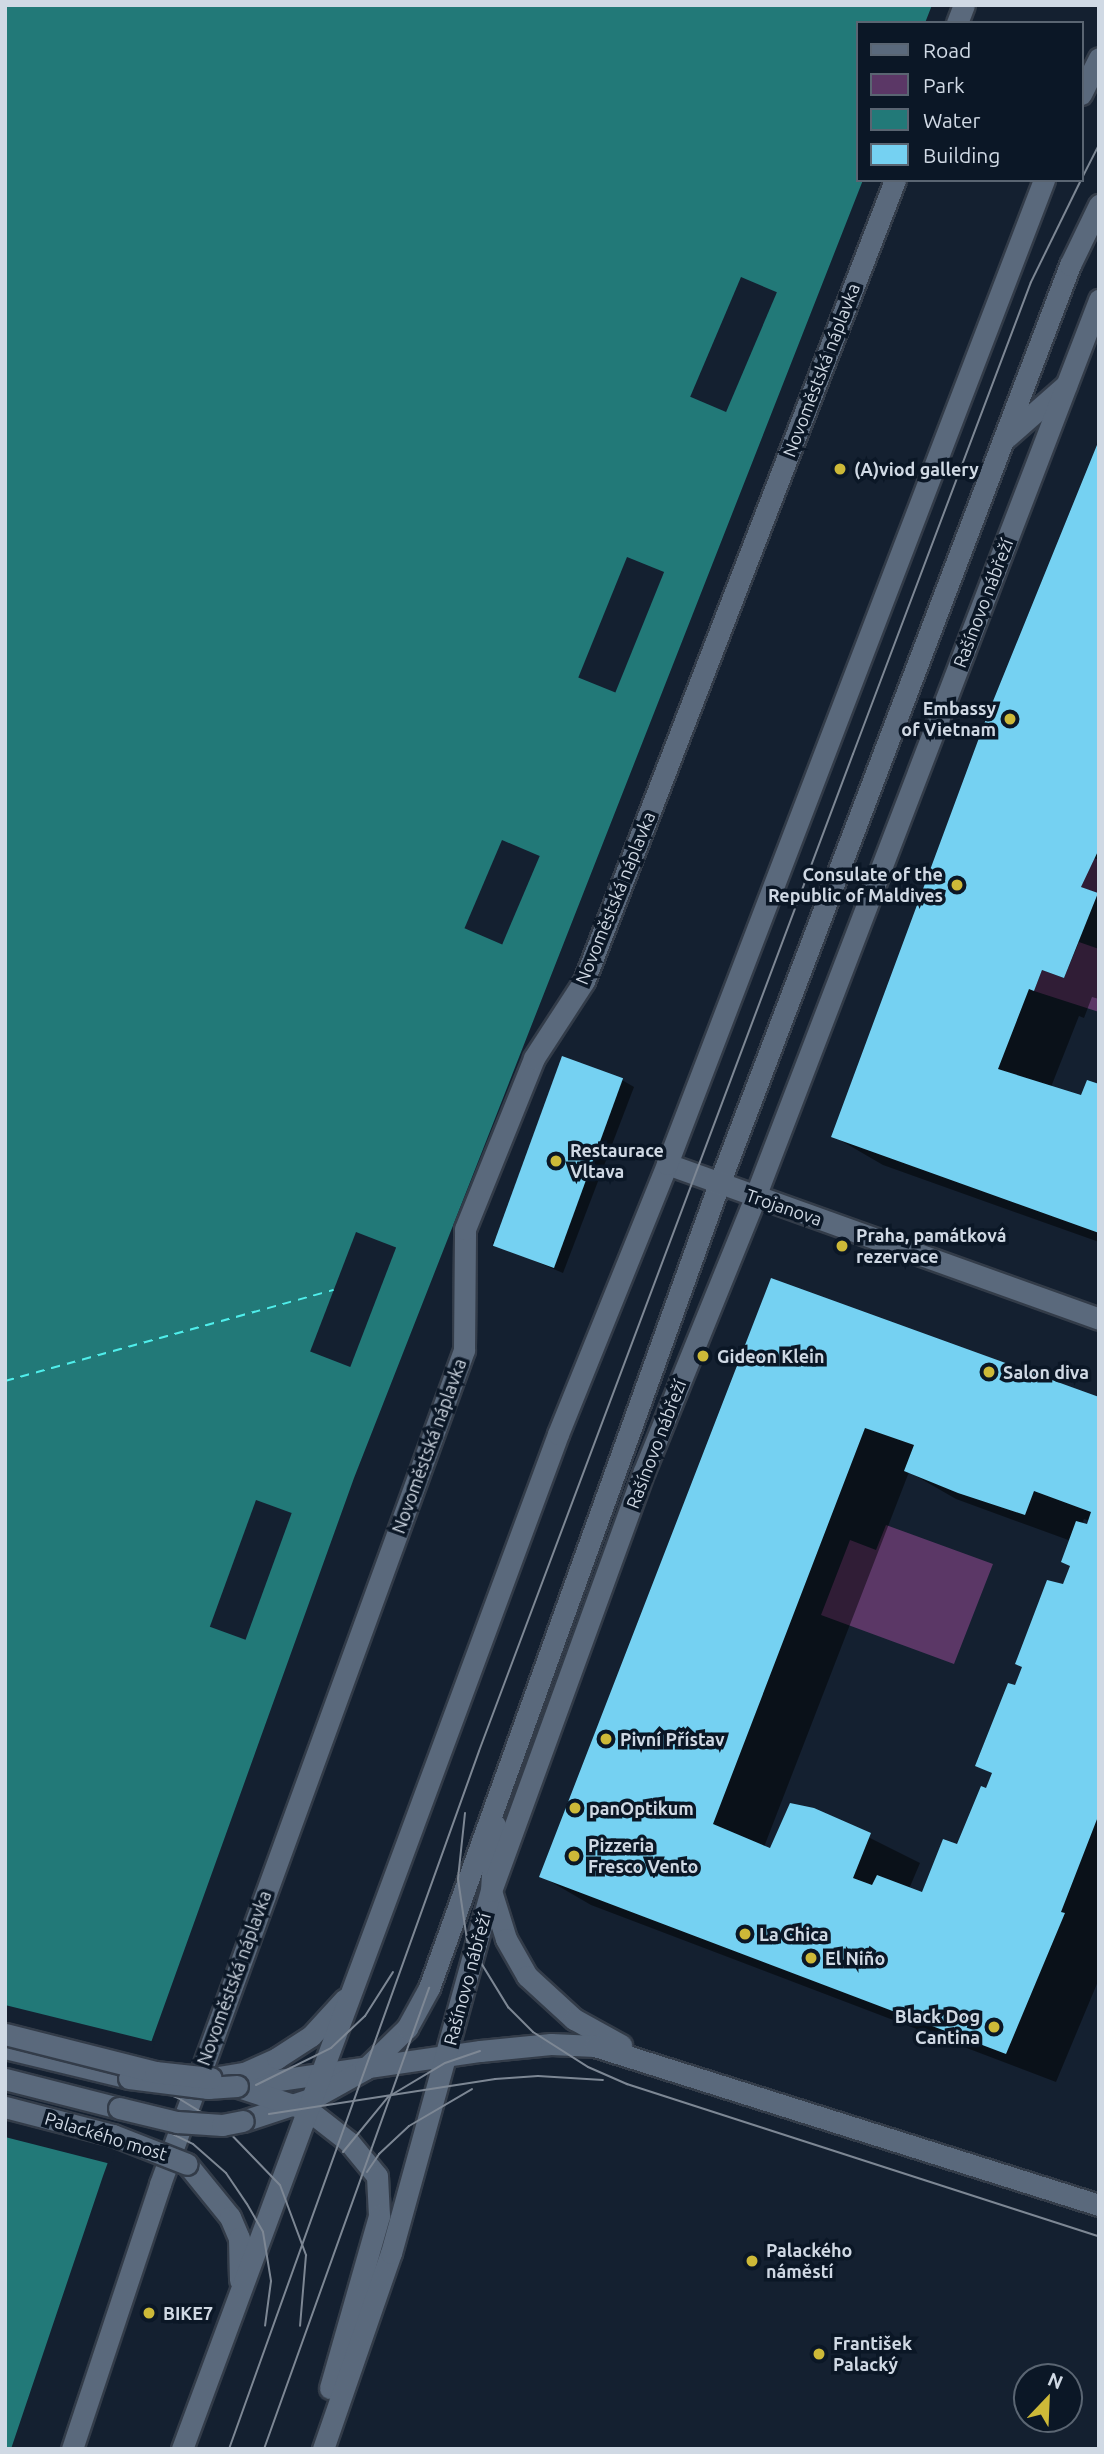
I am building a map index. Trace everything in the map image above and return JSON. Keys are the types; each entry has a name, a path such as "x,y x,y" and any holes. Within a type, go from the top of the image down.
{"main road":[{"path":"1083,90 1099,58"},
{"name":"Novoměstská náplavka","path":"72,2449 178,2134 464,1350 465,1229 534,1058 583,981 894,182"},
{"path":"182,2449 241,2292 305,2104 321,2075 558,1434 667,1164 1043,182"},
{"path":"5,2078 177,2122 222,2125 305,2104 365,2069 407,2028 429,1988 719,1184 1070,265 1099,205"},
{"name":"Rašínovo nábřeží","path":"323,2449 391,2253 491,1891 644,1471 755,1197 1099,300"},
{"path":"1005,438 1066,385"},
{"name":"Trojanova","path":"667,1164 1099,1319"},
{"path":"512,1759 493,1833 491,1891 506,1939 527,1976 546,1997 591,2029 668,2069"},
{"path":"5,2048 128,2078 208,2088 251,2079 311,2036 352,1992"},
{"path":"5,2034 155,2072 251,2079 321,2075 551,2044 595,2046 1099,2205"},
{"path":"211,2078 244,2073 251,2079 305,2104 366,2158 377,2176 381,2196 372,2245 313,2449"},
{"name":"Palackého most","path":"5,2106 166,2152 187,2164 218,2197 239,2238 241,2292"}],"green space":[{"path":"1091,857 1099,860 1099,894 1081,887"},
{"path":"1079,942 1099,949 1099,1012 1034,991 1042,970 1064,978"},
{"path":"886,1525 993,1564 954,1664 821,1615 850,1540 876,1550"}],"water":[{"path":"5,5 932,5 926,21 856,21 856,182 862,182 354,1478 103,2176 11,2449 5,2449"}],"pier":[{"path":"741,277 777,292 726,412 690,397"},
{"path":"627,557 664,572 615,693 578,678"},
{"path":"502,840 540,856 502,944 464,928"},
{"path":"356,1232 396,1247 350,1367 310,1351"},
{"path":"256,1500 292,1513 246,1640 210,1627"},
{"path":"5,2005 155,2042 111,2164 5,2137"}],"building":[{"path":"1099,440 1099,849 1081,887 1098,893 1064,978 1042,970 1034,991 1029,989 998,1069 1081,1095 1087,1080 1099,1084 1099,1233 831,1137 989,711"},
{"name":"Restaurace Vltava","path":"562,1056 623,1078 554,1268 493,1246"},
{"path":"771,1278 1099,1397 1099,1814 1061,1912 1065,1913 1006,2054 539,1877","holes":["865,1428 914,1445 904,1471 958,1493 1025,1515 1034,1491 1091,1512 1087,1524 1076,1521 1061,1562 1070,1566 1063,1584 1047,1580 1015,1664 1022,1667 1015,1685 1008,1683 975,1766 992,1773 986,1788 981,1786 957,1844 943,1839 922,1892 877,1875 872,1885 853,1878 871,1833 814,1808 790,1803 770,1848 713,1824"]}],"ferry route":[{"path":"5,1381 334,1290"}],"tram line":[{"path":"1083,176 1099,145"},
{"path":"229,2449 479,1751 853,754 1031,282 1080,182"},
{"path":"465,1813 458,1879 467,1940 508,2007 533,2032 588,2067 627,2084 1099,2236"},
{"path":"256,2085 331,2048 365,2016 393,1972"},
{"path":"264,2449 429,1988"},
{"path":"343,2152 388,2097 445,2063 480,2051"},
{"path":"269,2114 495,2079 538,2076 603,2080"},
{"path":"129,2078 178,2098 222,2125 280,2185 306,2255 300,2326"},
{"path":"367,2172 379,2154 409,2126 472,2089"},
{"path":"119,2108 193,2144 226,2173 247,2204 263,2232 271,2281 265,2326"}],"place":[{"name":"(A)viod gallery","path":"840,469"},
{"name":"Embassy of Vietnam","path":"1010,719"},
{"name":"Consulate of the Republic of Maldives","path":"957,885"},
{"name":"Restaurace Vltava","path":"556,1161"},
{"name":"Praha, památková rezervace","path":"842,1246"},
{"name":"Gideon Klein","path":"703,1356"},
{"name":"Salon diva","path":"989,1372"},
{"name":"Pivní Přístav","path":"606,1739"},
{"name":"panOptikum","path":"575,1808"},
{"name":"Pizzeria Fresco Vento","path":"574,1856"},
{"name":"La Chica","path":"745,1934"},
{"name":"El Niño","path":"811,1958"},
{"name":"Black Dog Cantina","path":"994,2027"},
{"name":"Palackého náměstí","path":"752,2261"},
{"name":"BIKE7","path":"149,2313"},
{"name":"František Palacký","path":"819,2354"}]}
